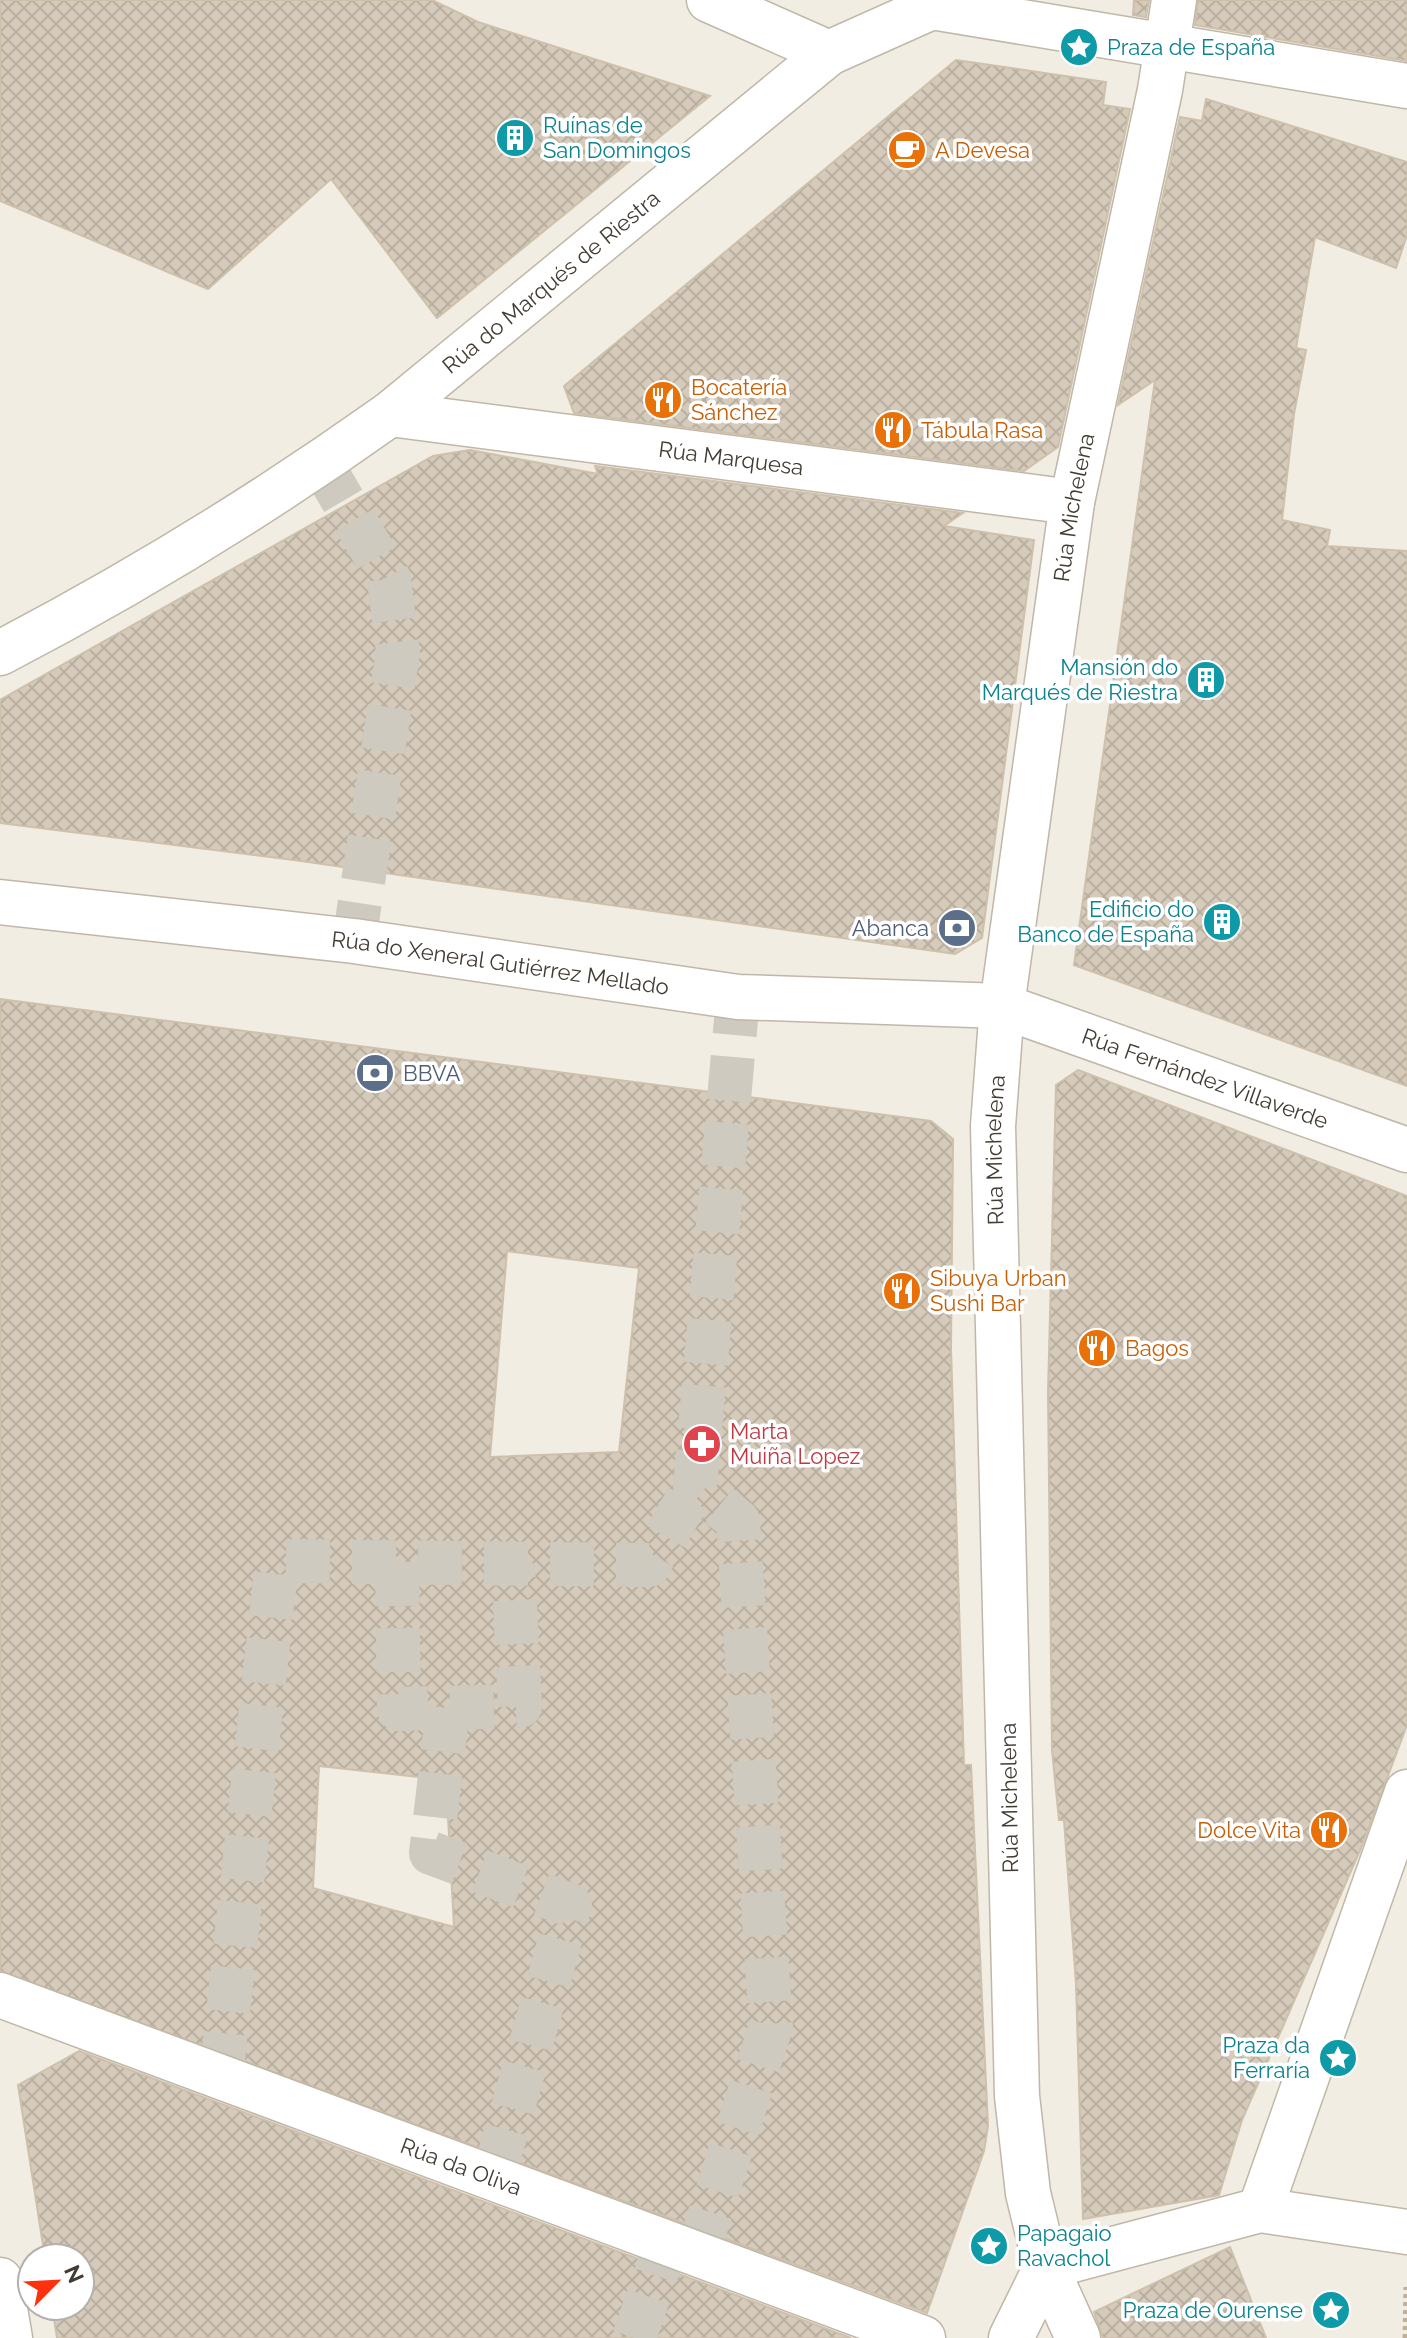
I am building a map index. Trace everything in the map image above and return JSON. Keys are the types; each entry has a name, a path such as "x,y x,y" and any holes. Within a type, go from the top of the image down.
{"street":[{"path":"709,0 829,53"},
{"name":"Rúa Michelena","path":"1078,2338 1046,2267 1028,2193 1017,2096 993,1126 1002,1006 1072,502 1169,46 1174,0"},
{"name":"Rúa do Marqués de Riestra","path":"0,653 128,586 321,463 390,414 829,53 932,7 1407,86"},
{"name":"Rúa Marquesa","path":"390,414 1072,502"},
{"name":"Rúa do Xeneral Gutiérrez Mellado","path":"0,902 354,941 738,997 1002,1006"},
{"name":"Rúa Fernández Villaverde","path":"1002,1006 1407,1150"},
{"path":"1260,2210 1404,1809"},
{"name":"Rúa da Oliva","path":"0,1995 923,2338"},
{"path":"1011,2338 1046,2267 1260,2210 1407,2232"},
{"path":"0,2280 10,2338"}],"path":[{"path":"1405,2338 1406,2282"}],"building":[{"path":"0,0 432,0 478,22 710,96 437,318 331,179 208,289 0,201"},
{"path":"1134,0 1149,0 1146,17 1133,15"},
{"path":"1198,0 1407,0 1407,61 1195,25"},
{"path":"956,60 1106,82 1103,105 1130,109 1058,447 1024,471 574,413 564,386"},
{"path":"1206,99 1407,162 1407,235 1396,268 1315,237 1296,348 1306,350 1294,414 1282,520 1330,530 1327,546 1407,551 1407,1086 1074,965 1155,380 1118,405 1180,117 1202,121"},
{"path":"470,450 598,474 595,466 963,513 944,526 1034,540 982,938 955,954 294,860 0,823 0,700 433,456"},
{"path":"0,999 931,1121 953,1139 951,1348 964,1765 971,1765 988,2126 984,2151 927,2313 0,1971","holes":["507,1251 639,1268 619,1452 490,1457","319,1766 446,1780 454,1927 313,1888"]},
{"path":"1078,1070 1407,1196 1407,1725 1361,1848 1242,2120 1219,2195 1083,2219 1076,1984 1064,1820 1059,1820 1052,1750 1048,1392 1056,1085"},
{"path":"79,2051 851,2338 57,2338 54,2322 96,2322 96,2242 43,2242 18,2085"},
{"path":"1230,2247 1266,2338 1103,2338 1094,2312"}],"tunnel":[{"path":"321,463 389,579 398,652 354,941"},
{"path":"697,2254 771,2026 738,1521 695,1486 738,997"},
{"path":"221,2077 277,1561 649,1565 695,1486"},
{"path":"397,1562 399,1709 520,1706 513,1564"},
{"path":"448,1708 431,1853 570,1905 493,2178"},
{"path":"634,2338 667,2242"}],"place":[{"name":"Praza de España","path":"1079,47"},
{"name":"Ruínas de San Domingos","path":"515,138"},
{"name":"A Devesa","path":"907,150"},
{"name":"Bocatería Sánchez","path":"663,400"},
{"name":"Tábula Rasa","path":"893,430"},
{"name":"Mansión do Marqués de Riestra","path":"1206,680"},
{"name":"Edificio do Banco de España","path":"1222,922"},
{"name":"Abanca","path":"957,928"},
{"name":"BBVA","path":"375,1073"},
{"name":"Sibuya Urban Sushi Bar","path":"902,1291"},
{"name":"Bagos","path":"1097,1348"},
{"name":"Marta Muiña Lopez","path":"702,1444"},
{"name":"Dolce Vita","path":"1329,1830"},
{"name":"Praza da Ferraría","path":"1338,2058"},
{"name":"Papagaio Ravachol","path":"989,2246"},
{"name":"Praza de Ourense","path":"1331,2310"}]}
